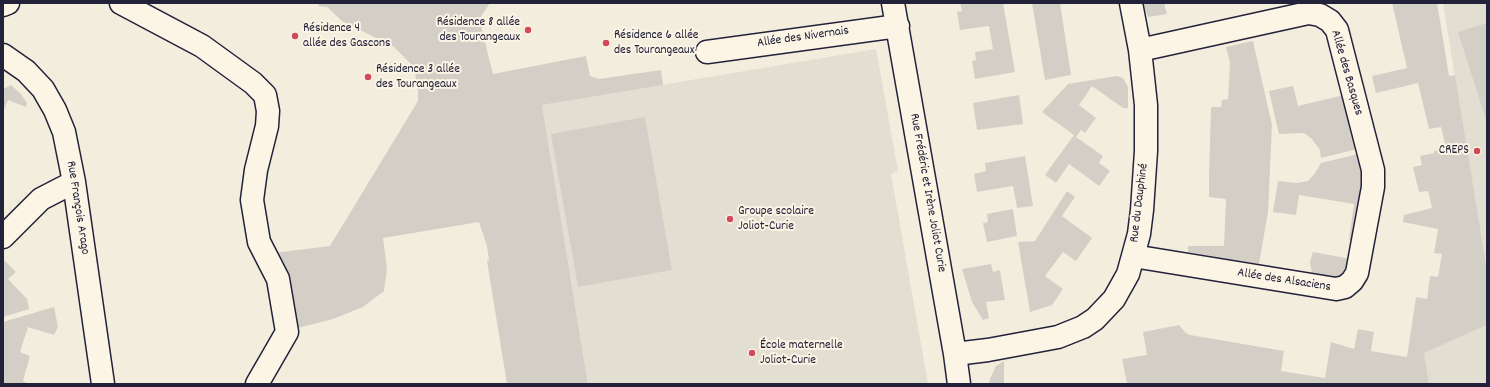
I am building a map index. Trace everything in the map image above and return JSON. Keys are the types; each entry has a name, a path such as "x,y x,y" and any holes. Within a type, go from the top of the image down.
{"street":[{"path":"3,5 8,3"},
{"path":"121,3 202,46 253,83 265,95 268,111 267,126 256,170 252,200 259,242 278,279 287,332 257,384"},
{"name":"Rue Frédéric et Irène Joliot Curie","path":"893,3 959,384"},
{"name":"Rue du Dauphiné","path":"955,354 988,350 1058,337 1083,327 1095,319 1114,299 1128,274 1138,234 1142,210 1146,151 1146,104 1140,50 1131,3"},
{"name":"Allée des Basques","path":"1140,50 1308,13 1320,15 1330,21 1337,30 1373,170 1371,201"},
{"name":"Allée des Nivernais","path":"707,52 898,26"},
{"name":"Rue François Arago","path":"3,55 26,71 43,89 55,110 64,132 74,182 103,384"},
{"path":"3,237 41,199 74,182"},
{"name":"Allée des Alsaciens","path":"1133,256 1336,289 1349,284 1357,273 1371,201"}],"shaded area":[{"path":"318,3 490,3 480,18 493,74 586,56 590,76 599,79 661,70 663,85 542,105 588,384 507,384 487,261 489,260 487,246 479,222 383,238 387,269 384,291 363,307 333,319 298,328 274,253 330,246 418,101 414,67 394,47 342,21 327,7 319,6"},
{"path":"960,3 1003,3 1015,72 975,79 972,61 976,60 975,52 993,49 989,26 960,30 957,12 962,11"},
{"path":"1032,3 1060,3 1071,75 1045,80"},
{"path":"1143,3 1164,3 1167,14 1148,17"},
{"path":"1392,3 1437,3 1449,76 1455,75 1487,270 1487,325 1424,353 1429,384 1124,384 1127,383 1122,359 1147,355 1143,332 1179,325 1186,333 1190,335 1284,351 1281,371 1325,378 1331,342 1354,349 1358,329 1374,332 1371,351 1407,357 1416,297 1427,299 1430,276 1438,277 1442,254 1434,253 1438,229 1403,222 1404,215 1432,208 1428,191 1419,192 1413,167 1422,165 1420,156 1434,153 1434,151 1446,148 1441,127 1429,129 1418,83 1376,93 1372,76 1407,68"},
{"name":"CREPS","path":"1443,3 1487,3 1487,268 1472,181"},
{"path":"1487,23 1487,123 1458,32"},
{"path":"1253,41 1272,125 1268,212 1259,264 1188,252 1188,246 1224,246 1226,199 1209,197 1211,107 1221,107 1222,100 1228,99 1230,63 1226,47"},
{"name":"Groupe scolaire Joliot-Curie","path":"876,49 898,171 891,174 928,384 588,384 542,105"},
{"path":"1117,76 1123,78 1128,87 1128,108 1123,108 1092,86 1079,105 1096,118 1085,133 1081,130 1076,137 1103,156 1099,163 1110,171 1099,186 1069,164 1056,183 1045,175 1074,135 1042,112 1068,84"},
{"path":"11,85 21,94 27,103 26,107 8,100 3,112 3,89"},
{"path":"1293,86 1298,106 1344,95 1357,149 1321,158 1320,150 1311,138 1304,133 1279,134 1269,91"},
{"path":"1019,95 1023,124 977,130 973,103"},
{"path":"645,117 672,270 578,287 551,134"},
{"path":"1358,154 1363,175 1363,184 1354,241 1349,240 1354,204 1299,195 1296,215 1273,212 1278,181 1297,183 1308,181 1321,163"},
{"path":"1025,156 1033,206 1017,208 1013,186 977,192 974,174 986,171 985,163"},
{"path":"1067,191 1075,197 1062,216 1092,238 1076,261 1063,252 1045,276 1063,289 1052,305 1030,312 1018,242 1035,241"},
{"path":"1013,209 1017,236 987,242 983,223 988,222 987,214"},
{"path":"1313,252 1351,259 1350,265 1343,277 1321,280 1312,273 1310,262"},
{"path":"3,259 16,272 8,279 27,299 29,309 3,317"},
{"path":"991,264 993,272 1000,270 1005,300 986,302 989,318 983,320 972,302 962,269"},
{"path":"54,307 58,327 54,335 28,327 20,352 30,356 23,381 27,383 3,384 3,322"},
{"path":"1487,325 1487,384 1429,384 1423,353"},
{"path":"1004,361 1004,384 989,384 996,366"}],"place":[{"name":"Résidence 8 allée des Tourangeaux","path":"528,30"},
{"name":"Résidence 4 allée des Gascons","path":"295,36"},
{"name":"Résidence 6 allée des Tourangeaux","path":"606,43"},
{"name":"Résidence 3 allée des Tourangeaux","path":"368,77"},
{"name":"CREPS","path":"1477,151"},
{"name":"Groupe scolaire Joliot-Curie","path":"730,219"},
{"name":"École maternelle Joliot-Curie","path":"752,353"}]}
